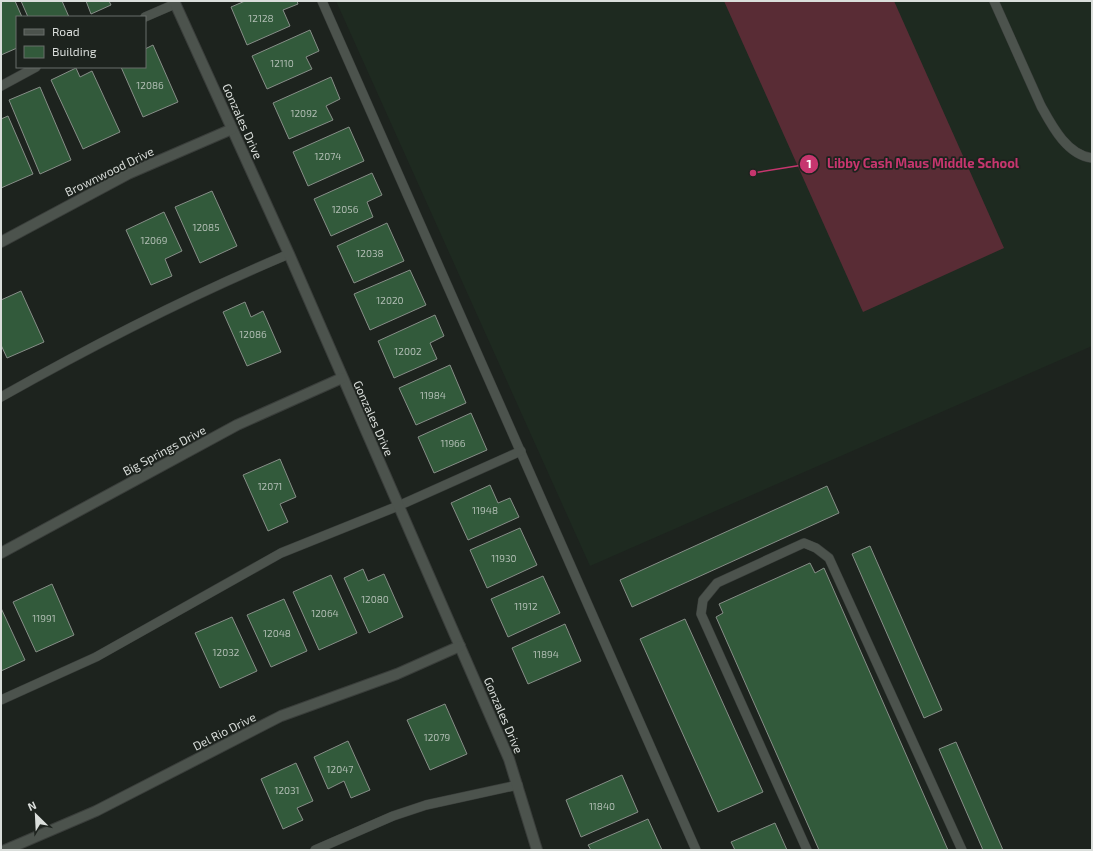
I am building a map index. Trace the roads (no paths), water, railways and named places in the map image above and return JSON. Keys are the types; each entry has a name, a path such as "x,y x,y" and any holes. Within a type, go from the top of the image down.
{"street":[{"name":"Gonzales Drive","path":"175,2 289,254 509,759 537,850"},
{"name":"Brownwood Drive","path":"1,242 128,174 232,129"},
{"name":"Big Springs Drive","path":"1,553 237,425 342,378"},
{"name":"Del Rio Drive","path":"5,850 96,811 281,716 397,674 460,646"}],"lane":[{"path":"322,1 696,850"},
{"path":"994,1 1041,106 1050,122 1068,145 1088,158"},
{"path":"146,16 175,2"},
{"path":"1,86 34,68"},
{"path":"1,397 80,352 159,312 289,254"},
{"path":"1,700 96,657 281,553 398,506 521,451"},
{"path":"807,850 701,614 703,600 717,583 804,543 816,548 829,558 962,850"},
{"path":"315,850 394,816 426,805 518,785"}],"place":[{"name":"Libby Cash Maus Middle School","path":"753,173"}]}
